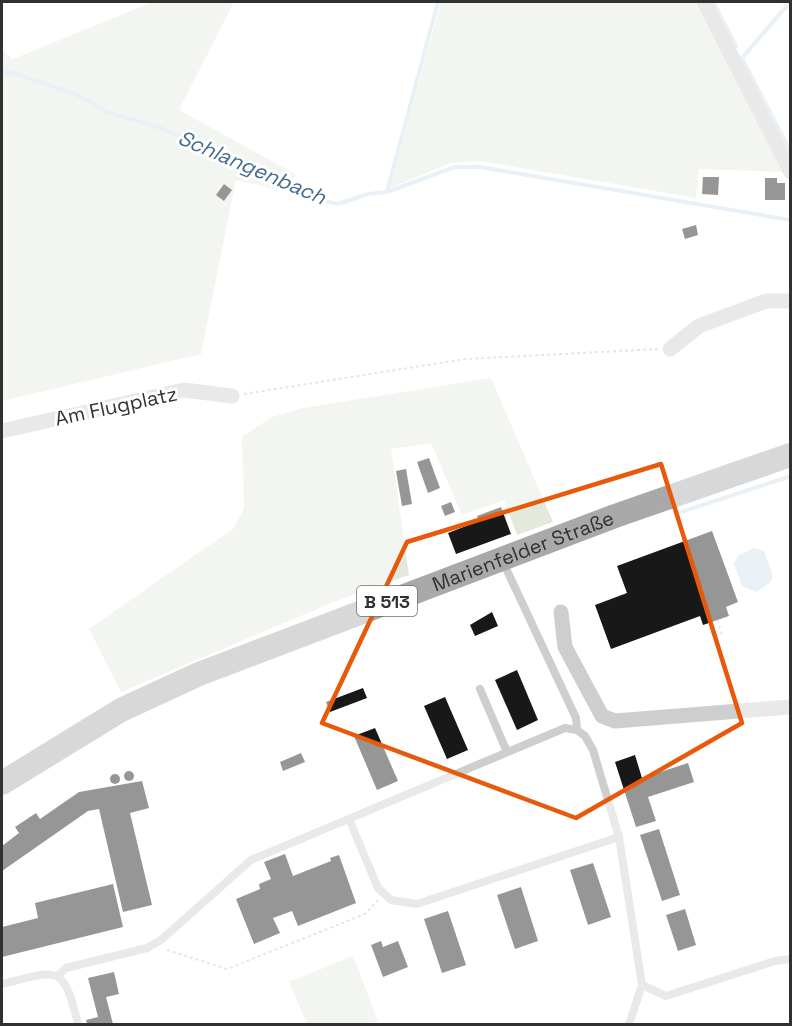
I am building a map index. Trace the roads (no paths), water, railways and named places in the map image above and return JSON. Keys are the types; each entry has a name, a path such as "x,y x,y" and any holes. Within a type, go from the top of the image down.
{"main road":[{"name":"Marienfelder Straße","path":"2,783 121,710 199,674 501,559 790,455"}],"street":[{"path":"704,2 790,171"},
{"path":"669,349 699,326 766,302 790,301"},
{"name":"Am Flugplatz","path":"2,430 184,390 232,396"},
{"path":"561,612 566,647 602,716 615,721 790,707"}],"lane":[{"path":"501,559 576,718 578,730"},
{"path":"480,689 507,752"},
{"path":"59,975 66,968 147,948 162,939 250,860 565,728 578,730 585,736 593,750 619,837 642,985 628,1024"},
{"path":"349,819 378,888 391,900 417,904 619,837"},
{"path":"642,985 666,996 775,961 790,959"},
{"path":"2,984 46,973 59,975 66,981 78,1024"}],"water":[{"path":"754,548 764,551 773,576 771,582 756,592 742,586 734,564 738,556"}],"waterway":[{"path":"387,192 438,2"},
{"path":"713,2 736,46"},
{"path":"790,2 742,58 790,151"},
{"name":"Schlangenbach","path":"2,72 13,73 78,95 107,112 163,129 317,199 338,204 368,194 387,192 455,167 480,167 790,220"},
{"path":"678,513 788,477"}]}
